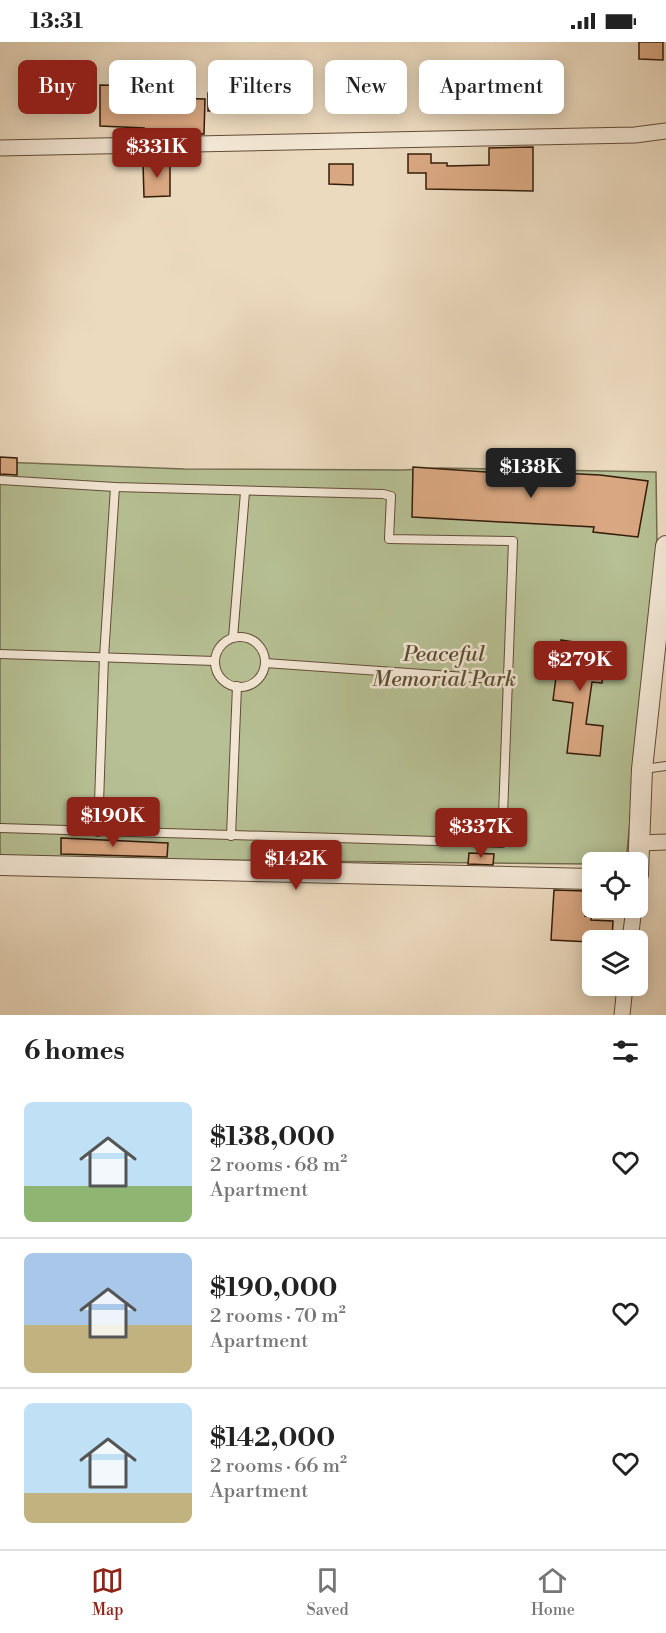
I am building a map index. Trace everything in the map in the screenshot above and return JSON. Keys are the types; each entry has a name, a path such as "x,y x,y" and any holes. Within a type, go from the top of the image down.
{"street":[{"path":"0,148 635,135 666,132"},
{"path":"639,852 642,769 666,546"},
{"path":"639,843 666,842"},
{"path":"0,865 582,879"},
{"path":"622,1015 625,996"}],"lane":[{"path":"0,480 245,492 382,494 391,496 389,539 513,541 502,843 0,828"},
{"path":"98,832 104,657 115,487"},
{"path":"233,638 245,492"},
{"path":"233,638 247,638 253,641 260,647 265,663 262,675 257,681 244,687 223,680 218,673 215,661 219,649 233,638"},
{"path":"0,654 215,661"},
{"path":"265,663 508,680"},
{"path":"231,836 237,686"},
{"path":"642,769 666,766"}],"green space":[{"name":"Peaceful Memorial Park","path":"0,462 184,469 403,470 440,468 656,472 657,543 627,852 582,852 582,864 0,858"}],"building":[{"path":"639,42 663,42 663,60 639,59"},
{"path":"100,85 109,85 109,114 196,114 196,99 205,99 204,134 144,134 144,128 100,126"},
{"path":"533,147 533,191 426,189 426,173 408,173 408,154 431,154 431,163 447,163 447,166 489,165 489,148"},
{"path":"170,162 170,196 144,197 143,163"},
{"path":"329,164 353,164 353,185 329,184"},
{"path":"0,457 17,458 17,475 0,474"},
{"path":"413,467 486,472 496,470 600,475 648,481 638,537 593,532 594,527 412,517"},
{"path":"561,640 607,647 602,683 592,682 586,724 603,726 600,756 567,753 573,703 553,700"},
{"path":"61,838 168,843 167,857 61,854"},
{"path":"279,844 300,845 299,859 278,857"},
{"path":"469,853 494,854 493,865 468,864"},
{"path":"554,890 582,891 582,918 613,921 613,930 582,930 582,942 551,940"}]}
